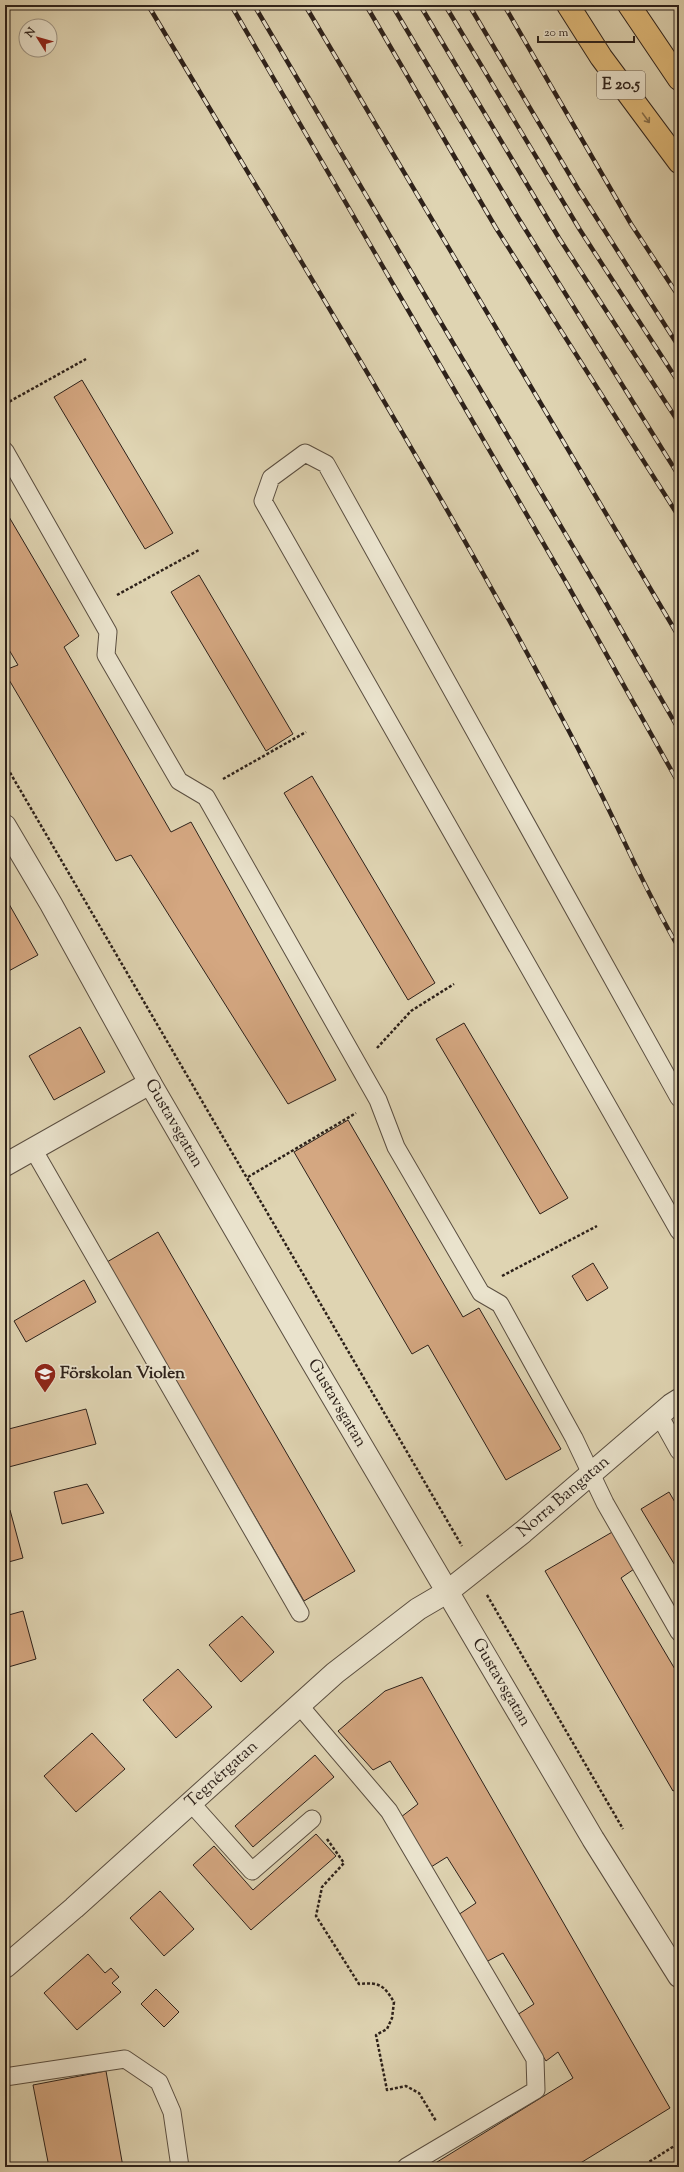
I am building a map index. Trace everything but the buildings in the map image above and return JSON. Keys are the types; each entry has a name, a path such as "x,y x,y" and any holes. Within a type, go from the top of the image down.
{"main road":[{"name":"E 20.5","path":"568,5 601,57 679,162"},
{"name":"E 20.5","path":"629,5 679,79"}],"street":[{"name":"Gustavsgatan","path":"5,826 51,904 150,1083 447,1592 593,1838 679,1976"},
{"path":"5,1165 106,1110 150,1083"},
{"name":"Norra Bangatan","path":"447,1592 592,1474 679,1400"},
{"name":"Tegnérgatan","path":"9,1956 191,1803 336,1673 412,1614 447,1592"}],"lane":[{"path":"5,451 108,632 106,656 179,781 206,797 378,1100 396,1147 481,1293 500,1304 592,1474 605,1503 679,1632"},
{"path":"679,1098 326,464 305,453 271,478 263,501 679,1231"},
{"path":"33,1149 300,1613"},
{"path":"659,1416 679,1451"},
{"path":"299,1705 389,1811 535,2059 536,2090 406,2167"},
{"path":"191,1803 252,1871 312,1819"},
{"path":"5,2078 125,2059 159,2082 172,2112 180,2167"}],"path":[{"path":"5,404 86,359"},
{"path":"94,608 199,550"},
{"path":"199,793 306,732"},
{"path":"5,764 454,1530"},
{"path":"359,1067 411,1011 454,984"},
{"path":"248,1177 378,1100"},
{"path":"479,1288 597,1226"},
{"path":"488,1596 623,1830"},
{"path":"312,1819 344,1864 322,1887 316,1916 359,1984 374,1982 387,1990 394,2002 392,2018 387,2029 376,2035 387,2090 406,2086 419,2093 449,2142"},
{"path":"641,2167 679,2143"}],"railway":[{"path":"148,5 331,311 421,465 522,643 572,737 651,896 679,948"},
{"path":"231,5 567,584 679,784"},
{"path":"254,5 602,596 679,730"},
{"path":"305,5 679,637"},
{"path":"366,5 496,228 679,517"},
{"path":"392,5 517,216 679,476"},
{"path":"420,5 559,238 679,423"},
{"path":"445,5 580,230 679,383"},
{"path":"469,5 578,189 679,347"},
{"path":"504,5 631,224 679,297"}],"place":[{"name":"Förskolan Violen","path":"45,1394"}]}
